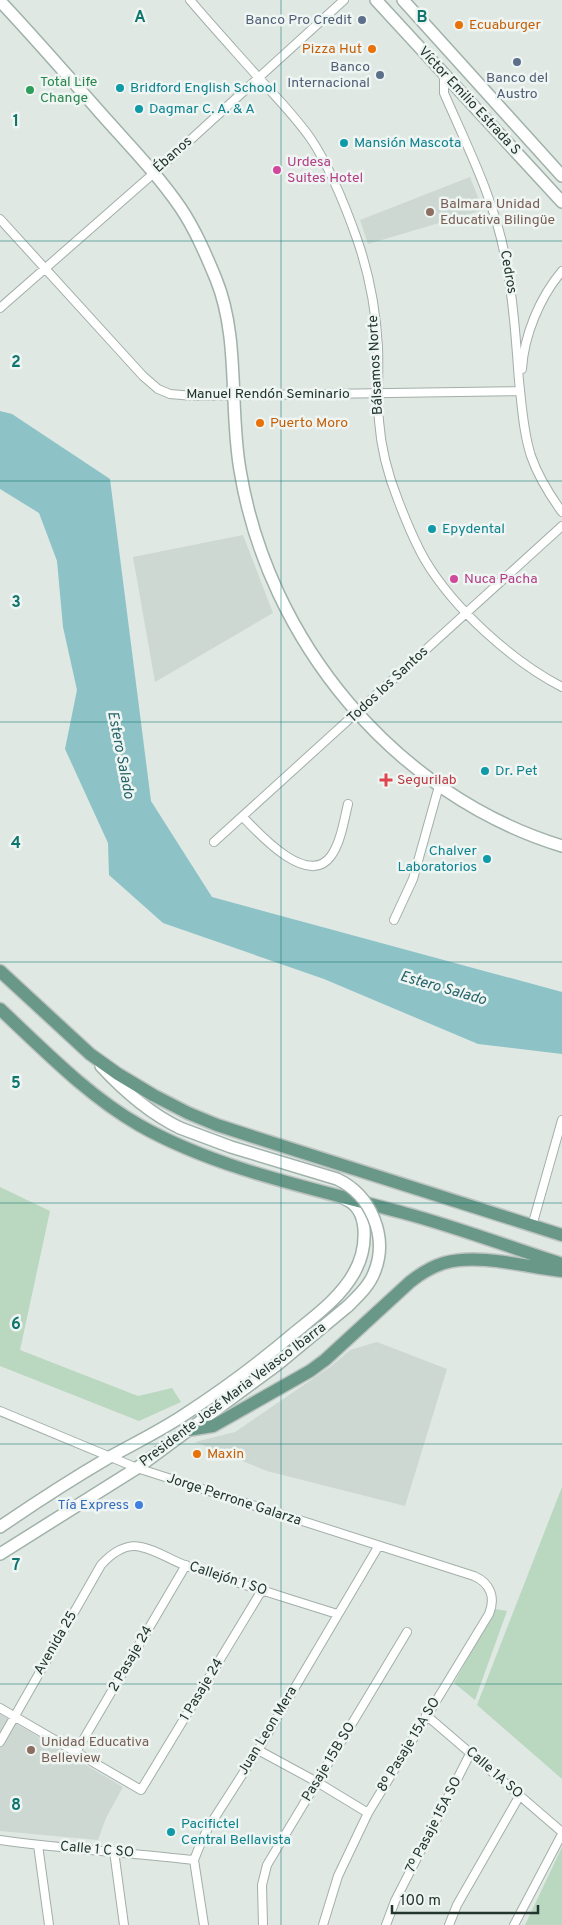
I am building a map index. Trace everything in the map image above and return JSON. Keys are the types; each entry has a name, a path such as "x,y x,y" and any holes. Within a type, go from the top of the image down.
{"main road":[{"name":"Víctor Emilio Estrada S","path":"376,0 562,202"},
{"name":"Víctor Emilio Estrada S","path":"404,0 562,176"},
{"path":"1,1 154,173 181,208 203,249 218,282 226,317 231,352 235,435 250,518 267,568 292,621 312,653 335,687 358,714 382,739 439,786 475,809 515,829 562,846"},
{"path":"418,47 440,61 446,60 452,54"},
{"path":"444,74 451,69 460,69 504,112"},
{"path":"0,971 90,1054 153,1095 217,1125 562,1235"},
{"path":"0,1009 82,1084 107,1104 139,1124 188,1150 221,1162 406,1214 562,1264"},
{"name":"Presidente José Maria Velasco Ibarra","path":"0,1554 137,1468 278,1364 348,1306 371,1280 378,1256 378,1238 374,1219 362,1197 347,1184 337,1179 231,1147 180,1128 147,1108 122,1088 90,1054"},
{"name":"Presidente José Maria Velasco Ibarra","path":"0,1527 109,1457 142,1441 215,1395 278,1347 338,1294 354,1273 358,1264 363,1245 364,1225 363,1218 356,1206 350,1201 334,1195"},
{"path":"188,1430 213,1426 310,1371 325,1360 410,1282 435,1266 458,1260 471,1260 516,1264 562,1272"}],"street":[{"name":"Bálsamos Norte","path":"190,0 286,107 311,139 344,205 358,242 371,297 378,348 378,394 382,445 391,480 404,517 425,560 441,584 466,614 526,664 562,687"},
{"name":"Ébanos","path":"0,308 154,173 344,0"},
{"name":"Cedros","path":"444,74 444,93 493,208 499,228 511,290 521,413 531,457 540,477 562,512"},
{"name":"Manuel Rendón Seminario","path":"0,219 46,267 143,376 158,389 170,394 233,396 520,391"},
{"name":"Cedros","path":"520,391 522,366 532,325 546,294 562,270"},
{"name":"Todos los Santos","path":"214,842 358,714 562,526"},
{"path":"394,920 412,879 439,786"},
{"path":"243,817 270,845 286,856 314,866 323,863 335,850 348,804"},
{"path":"532,1226 562,1120"},
{"name":"Jorge Perrone Galarza","path":"0,1411 137,1468 378,1547 474,1576"},
{"name":"Callejón 1 SO","path":"120,1550 130,1547 141,1547 186,1566 337,1614"},
{"name":"Juan Leon Mera","path":"194,1860 208,1828 258,1750 378,1547"},
{"name":"Avenida 25","path":"0,1742 101,1564 120,1550"},
{"name":"2 Pasaje 24","path":"76,1752 186,1566"},
{"name":"8º Pasaje 15A SO","path":"323,1925 338,1876 368,1813 426,1714 489,1614 492,1607 492,1595 486,1583 474,1576"},
{"name":"1 Pasaje 24","path":"76,1752 141,1790 262,1590"},
{"name":"Pasaje 15B SO","path":"263,1925 262,1885 267,1865 407,1632"},
{"path":"0,1708 76,1752"},
{"name":"Calle 1A SO","path":"426,1714 562,1833"},
{"path":"258,1750 317,1782 368,1813"},
{"name":"7º Pasaje 15A SO","path":"386,1925 395,1900 470,1752"},
{"path":"449,1925 458,1905 520,1795"},
{"path":"514,1925 562,1833"},
{"name":"Calle 1 C SO","path":"0,1840 194,1860"},
{"path":"38,1845 49,1925"},
{"path":"114,1851 124,1925"},
{"path":"194,1860 204,1925"}],"shaded area":[{"name":"Balmara Unidad Educativa Bilingüe","path":"470,177 483,210 368,244 360,220"},
{"path":"243,535 273,613 155,682 133,557"},
{"path":"377,1342 447,1369 405,1506 267,1471 195,1442 235,1432 330,1367 350,1350"},
{"name":"Unidad Educativa Belleview","path":"0,1714 123,1787 106,1818 98,1840 0,1831"}],"green space":[{"path":"0,1187 50,1211 20,1350 138,1396 172,1388 181,1402 139,1421 0,1366"},
{"path":"562,1487 562,1779 477,1705"},
{"path":"495,1609 507,1611 475,1700 454,1683"},
{"path":"562,1847 562,1925 525,1925"}],"water":[{"name":"Estero Salado","path":"0,411 12,414 110,479 151,801 212,897 562,992 562,1054 478,1044 324,979 163,923 109,875 108,843 65,749 77,690 63,627 57,561 39,513 0,489"}],"place":[{"name":"Banco Pro Credit","path":"362,20"},
{"name":"Ecuaburger","path":"459,25"},
{"name":"Pizza Hut","path":"372,49"},
{"name":"Banco del Austro","path":"517,62"},
{"name":"Banco Internacional","path":"380,75"},
{"name":"Bridford English School","path":"120,88"},
{"name":"Total Life Change","path":"30,90"},
{"name":"Dagmar C. A. & A","path":"139,109"},
{"name":"Mansión Mascota","path":"344,143"},
{"name":"Urdesa Suites Hotel","path":"277,170"},
{"name":"Balmara Unidad Educativa Bilingüe","path":"430,212"},
{"name":"Puerto Moro","path":"260,423"},
{"name":"Epydental","path":"432,529"},
{"name":"Nuca Pacha","path":"454,579"},
{"name":"Dr. Pet","path":"485,771"},
{"name":"Segurilab","path":"386,780"},
{"name":"Chalver Laboratorios","path":"487,859"},
{"name":"Maxin","path":"197,1454"},
{"name":"Tía Express","path":"139,1505"},
{"name":"Unidad Educativa Belleview","path":"31,1750"},
{"name":"Pacifictel Central Bellavista","path":"171,1832"}]}
